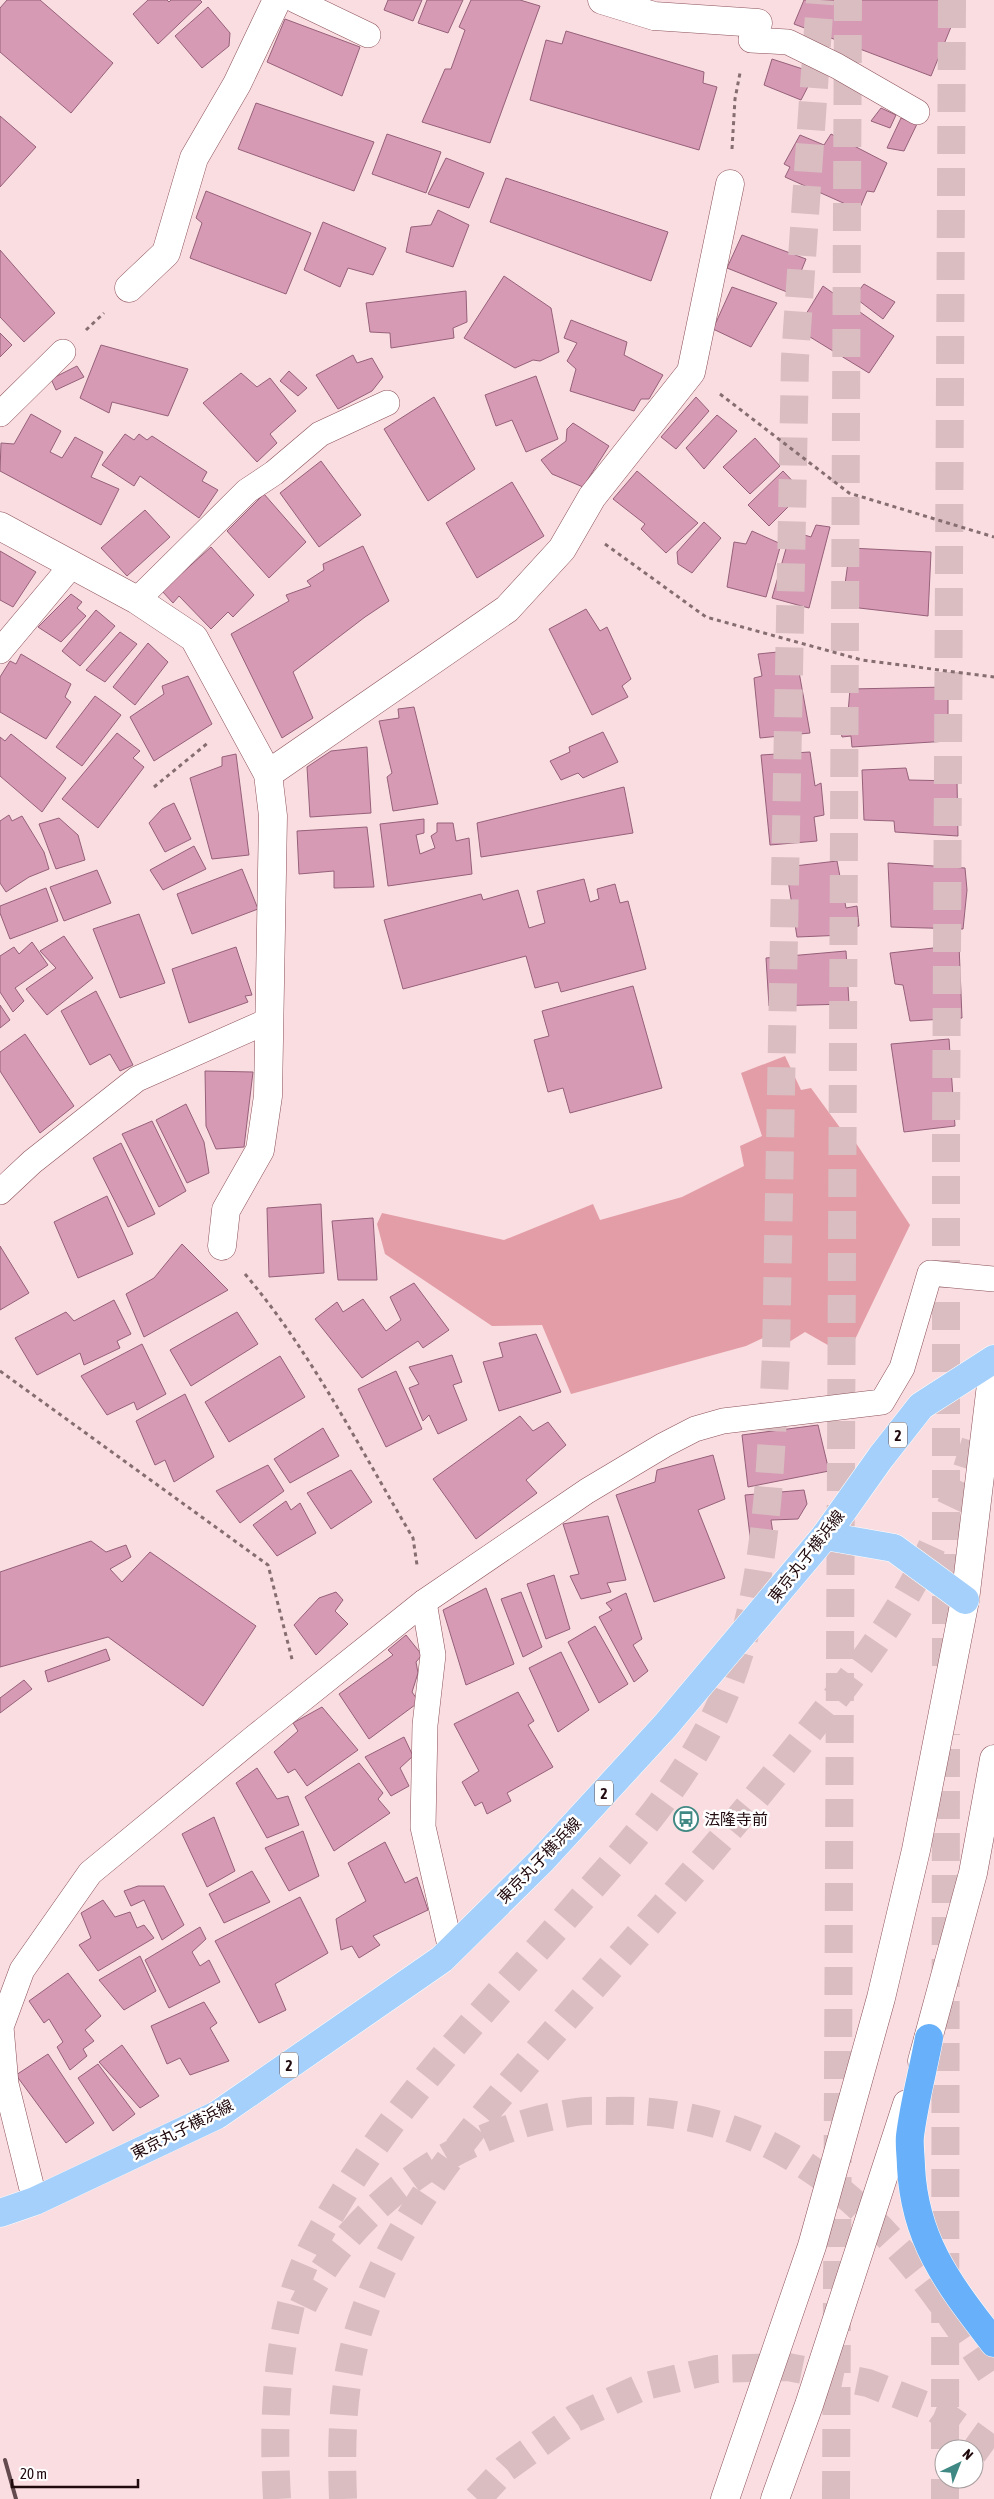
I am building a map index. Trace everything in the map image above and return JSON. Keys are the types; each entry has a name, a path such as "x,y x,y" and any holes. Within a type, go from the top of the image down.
{"highway":[{"path":"929,2038 910,2138 912,2183 921,2228 938,2265 957,2295 994,2343"}],"main road":[{"name":"東京丸子横浜線","path":"0,2213 35,2201 217,2115 442,1959 542,1860 666,1726 825,1536 881,1457 921,1406 994,1359"},
{"path":"825,1536 894,1548 965,1600"}],"street":[{"path":"129,288 166,253 194,158 237,84 277,0"},
{"path":"602,0 654,16 754,31"},
{"path":"268,774 506,609 562,549 592,497 691,372 730,184"},
{"path":"0,526 137,600 194,638 268,774 273,816 268,1096 260,1150 226,1210 222,1246"},
{"path":"725,2499 812,2246 878,2008 916,1850 965,1600 994,1359"},
{"path":"776,2499 812,2396 929,2038 973,1873 994,1759"}],"lane":[{"path":"295,0 368,35"},
{"path":"754,31 788,42 837,66 917,112"},
{"path":"0,414 63,352"},
{"path":"137,600 247,492 274,473 320,434 387,403"},
{"path":"0,651 72,565"},
{"path":"0,1192 32,1162 137,1079 270,1020"},
{"path":"35,2201 6,2084 0,2027 22,1970 90,1873 302,1699 424,1602 587,1491 664,1445 695,1429 723,1421 882,1402 902,1368 930,1273 994,1279"},
{"path":"424,1602 434,1655 425,1725 423,1827 451,1950"}],"path":[{"path":"730,184 735,99 743,58 754,31"},
{"path":"63,352 129,288"},
{"path":"691,372 850,493 994,537"},
{"path":"576,524 706,617 862,660 994,677"},
{"path":"154,787 238,719"},
{"path":"222,1246 269,1302 323,1384 413,1538 424,1602"},
{"path":"0,1371 268,1565 302,1699"}],"shaded area":[{"path":"785,1056 801,1090 811,1088 841,1129 848,1131 910,1225 847,1356 805,1332 789,1342 780,1330 746,1346 571,1394 542,1325 492,1326 385,1254 377,1224 382,1213 504,1240 593,1204 600,1220 682,1197 744,1166 740,1146 762,1136 741,1073"}],"building":[{"path":"7,0 40,0 113,63 71,113 0,52 0,8"},
{"path":"148,0 167,0 169,2 171,0 200,0 202,2 158,44 133,14"},
{"path":"388,0 422,0 413,21 384,10"},
{"path":"427,0 463,0 448,33 418,23"},
{"path":"471,0 520,0 540,6 490,143 422,122 445,69 451,69 465,30 459,27"},
{"path":"804,0 962,0 931,76 794,24"},
{"path":"208,7 230,33 229,46 202,68 175,36"},
{"path":"285,19 360,47 342,96 267,62"},
{"path":"566,31 704,72 703,83 717,87 699,150 530,100 546,40 562,44"},
{"path":"772,59 815,73 801,100 764,85"},
{"path":"256,103 374,142 354,191 238,149"},
{"path":"881,108 896,115 890,128 871,121"},
{"path":"0,116 36,147 0,187"},
{"path":"901,118 917,124 904,151 887,148"},
{"path":"387,134 441,152 426,193 372,174"},
{"path":"831,134 887,163 874,192 867,191 859,210 785,177 790,167 784,164 800,135 824,145"},
{"path":"446,158 484,173 469,208 428,194"},
{"path":"506,178 668,232 651,281 490,222"},
{"path":"206,191 311,233 286,294 190,258 202,223 196,218"},
{"path":"438,210 469,225 453,267 406,252 411,227 431,225"},
{"path":"323,222 386,248 373,275 348,268 340,287 304,270"},
{"path":"742,235 806,259 792,294 727,268"},
{"path":"0,250 55,313 24,342 0,317"},
{"path":"504,276 551,308 559,352 540,361 533,360 515,368 464,338"},
{"path":"864,284 895,302 883,319 854,297"},
{"path":"823,286 894,336 869,373 797,329"},
{"path":"732,287 777,303 751,347 713,329"},
{"path":"466,291 467,322 453,328 454,338 391,348 390,333 370,332 366,303"},
{"path":"571,320 627,342 624,355 663,375 649,399 641,399 634,411 570,391 576,369 567,361 577,343 564,338"},
{"path":"0,333 12,345 0,357"},
{"path":"101,345 188,369 168,416 112,402 109,413 80,398"},
{"path":"353,355 357,363 372,358 383,377 372,391 338,409 316,375"},
{"path":"77,366 84,377 56,390 51,379"},
{"path":"289,371 307,388 298,396 280,381"},
{"path":"241,373 257,387 270,378 296,411 270,434 277,443 257,462 203,403"},
{"path":"536,376 558,439 526,452 512,420 496,426 485,395"},
{"path":"434,397 475,469 428,501 384,429"},
{"path":"696,397 709,411 676,449 661,437"},
{"path":"31,414 61,431 50,452 62,458 75,437 103,452 91,477 119,489 101,525 0,471 1,443 14,444"},
{"path":"717,415 737,431 704,469 686,448"},
{"path":"573,423 609,446 583,487 552,474 541,460 566,441 567,429"},
{"path":"125,434 134,440 139,434 147,440 152,436 207,472 202,481 218,490 199,518 140,476 134,486 102,465"},
{"path":"755,438 780,466 750,494 723,467"},
{"path":"321,461 361,515 319,547 280,493"},
{"path":"637,471 698,523 666,553 641,529 645,524 613,499"},
{"path":"783,471 803,492 769,526 748,505"},
{"path":"512,482 544,536 477,578 446,523"},
{"path":"264,494 306,542 269,578 227,531"},
{"path":"145,510 170,537 127,576 101,548"},
{"path":"704,522 721,538 692,573 678,564 677,552"},
{"path":"816,525 830,527 809,608 772,598 791,531 811,537"},
{"path":"752,531 781,544 766,597 727,587 734,542 746,544"},
{"path":"363,546 389,601 293,672 313,718 282,738 231,634 289,601 286,595 311,586 307,581 324,570 323,564"},
{"path":"211,547 254,595 233,617 228,612 211,629 179,596 173,603 162,591"},
{"path":"850,548 931,552 928,616 842,606"},
{"path":"0,551 36,572 13,607 0,600"},
{"path":"71,594 82,602 77,608 86,616 61,642 38,627"},
{"path":"586,609 600,631 607,627 631,679 622,686 628,697 592,715 549,629"},
{"path":"96,610 115,626 80,666 62,651"},
{"path":"120,632 137,644 105,682 86,670"},
{"path":"148,643 168,662 135,705 113,687"},
{"path":"788,651 793,672 799,672 810,733 760,738 754,678 762,676 758,654"},
{"path":"21,654 71,684 65,697 71,702 46,739 0,712 0,677 10,661 16,664"},
{"path":"188,676 212,724 154,761 130,717 164,694 162,686"},
{"path":"948,687 948,741 852,747 851,736 842,737 838,716 848,713 850,689"},
{"path":"95,696 121,715 82,766 56,747"},
{"path":"414,707 438,804 393,811 387,777 392,773 379,721 399,718 398,709"},
{"path":"603,732 618,762 583,778 578,773 561,780 550,761 570,752 569,747"},
{"path":"117,733 140,751 133,758 144,767 98,828 62,799"},
{"path":"11,734 66,778 42,812 0,776 0,737 5,741"},
{"path":"367,747 371,813 310,817 307,767 331,751"},
{"path":"810,752 815,786 821,783 824,815 814,817 817,841 770,845 761,755"},
{"path":"236,754 249,855 212,859 190,778 222,766 222,757"},
{"path":"906,768 909,780 957,781 958,836 895,832 894,821 864,820 862,770"},
{"path":"624,787 633,833 481,857 477,823"},
{"path":"174,803 191,839 165,852 149,823 162,809"},
{"path":"9,815 12,821 22,816 44,852 49,869 29,877 6,892 0,883 0,821"},
{"path":"59,818 78,835 85,860 56,869 39,824"},
{"path":"424,819 424,833 416,835 420,854 435,848 431,836 437,832 437,823 453,823 456,841 469,838 472,874 388,886 380,824"},
{"path":"367,827 374,887 334,888 334,871 299,874 297,831"},
{"path":"194,846 206,869 163,890 150,870"},
{"path":"837,861 846,908 857,906 859,926 843,928 845,935 797,937 786,867"},
{"path":"888,863 965,868 967,890 963,929 891,927"},
{"path":"242,869 258,909 192,934 177,894"},
{"path":"97,870 111,903 64,921 50,887"},
{"path":"584,879 590,902 599,899 597,889 615,884 620,903 628,901 646,969 561,992 558,982 535,988 526,956 403,989 384,920 481,894 483,900 518,890 529,928 545,923 537,891"},
{"path":"46,888 58,921 10,939 0,913 0,906"},
{"path":"139,914 165,983 120,998 93,929"},
{"path":"64,936 93,978 47,1015 26,989 56,968 40,951"},
{"path":"32,942 48,965 15,988 24,1001 13,1012 0,992 0,956 14,947 19,954"},
{"path":"959,945 962,1018 910,1021 903,985 895,984 890,953"},
{"path":"236,947 252,995 245,996 248,1002 189,1023 172,969"},
{"path":"846,951 849,1004 769,1006 766,958"},
{"path":"633,986 662,1088 570,1113 563,1088 548,1092 534,1040 549,1036 542,1011"},
{"path":"96,991 133,1065 120,1071 110,1054 90,1065 61,1011"},
{"path":"0,1005 10,1020 0,1028"},
{"path":"25,1034 74,1106 40,1133 0,1071 0,1052"},
{"path":"949,1039 955,1126 904,1132 891,1044"},
{"path":"205,1071 253,1072 244,1147 216,1149 206,1126"},
{"path":"186,1104 204,1142 209,1173 187,1183 156,1120"},
{"path":"152,1121 186,1191 159,1207 122,1134"},
{"path":"121,1143 155,1214 128,1227 93,1158"},
{"path":"107,1196 133,1254 78,1278 54,1222"},
{"path":"321,1204 324,1273 269,1277 267,1208"},
{"path":"373,1218 377,1280 338,1280 332,1221"},
{"path":"182,1244 228,1290 144,1337 126,1294 154,1278"},
{"path":"0,1246 29,1293 0,1310"},
{"path":"414,1283 449,1330 423,1348 418,1341 362,1378 315,1319 337,1302 343,1312 363,1299 386,1331 401,1320 390,1297"},
{"path":"114,1300 131,1334 117,1341 120,1348 84,1365 80,1353 37,1375 15,1338 66,1312 74,1321"},
{"path":"237,1312 258,1344 191,1386 170,1350"},
{"path":"536,1334 561,1392 499,1411 483,1362 503,1357 499,1343"},
{"path":"142,1344 166,1394 137,1410 134,1402 107,1415 81,1376"},
{"path":"452,1355 462,1382 453,1385 467,1420 438,1434 429,1415 423,1421 409,1388 419,1384 409,1367"},
{"path":"280,1356 305,1397 229,1442 205,1402"},
{"path":"396,1371 422,1429 386,1447 358,1389"},
{"path":"185,1394 214,1457 174,1482 165,1460 155,1465 136,1421"},
{"path":"520,1416 533,1431 548,1422 566,1445 526,1480 537,1493 476,1539 433,1479"},
{"path":"818,1425 829,1471 748,1487 742,1435"},
{"path":"323,1428 339,1456 290,1483 274,1459"},
{"path":"713,1455 725,1499 698,1510 725,1578 654,1602 616,1495 655,1482 657,1470"},
{"path":"268,1465 284,1491 240,1523 216,1491"},
{"path":"351,1470 372,1502 331,1529 307,1493"},
{"path":"804,1490 807,1504 798,1519 771,1520 775,1547 752,1552 745,1495"},
{"path":"286,1501 291,1510 300,1503 316,1533 277,1556 253,1525"},
{"path":"608,1516 626,1580 607,1583 611,1592 581,1599 570,1576 579,1574 563,1524"},
{"path":"91,1541 106,1552 126,1545 131,1557 110,1569 122,1582 150,1552 256,1626 203,1706 108,1637 0,1667 0,1572"},
{"path":"554,1575 570,1629 546,1639 527,1584"},
{"path":"486,1588 514,1664 466,1685 443,1610"},
{"path":"336,1592 343,1600 335,1611 348,1624 316,1655 294,1625 319,1598"},
{"path":"521,1592 542,1647 523,1657 501,1599"},
{"path":"626,1593 642,1639 633,1645 648,1671 634,1682 599,1617 612,1610 606,1603"},
{"path":"595,1626 628,1684 599,1703 568,1642"},
{"path":"406,1635 422,1655 416,1662 418,1673 412,1692 419,1702 369,1739 339,1694 393,1655 388,1650"},
{"path":"106,1649 110,1660 48,1682 45,1671"},
{"path":"561,1652 589,1710 558,1732 529,1668"},
{"path":"24,1680 32,1689 0,1713 0,1698"},
{"path":"518,1692 534,1721 528,1725 553,1767 507,1793 511,1801 487,1814 482,1802 475,1806 462,1782 479,1771 454,1724"},
{"path":"322,1707 358,1750 307,1786 295,1769 288,1773 274,1752 298,1731 293,1723"},
{"path":"404,1737 413,1756 400,1768 409,1786 391,1796 365,1757"},
{"path":"359,1763 383,1793 378,1799 390,1813 334,1851 305,1797"},
{"path":"257,1768 277,1799 288,1796 299,1825 267,1838 236,1783"},
{"path":"214,1817 235,1871 207,1887 182,1834"},
{"path":"303,1831 319,1876 289,1891 265,1848"},
{"path":"385,1842 405,1883 417,1877 428,1910 373,1936 380,1945 359,1958 352,1946 341,1950 336,1919 366,1901 348,1863"},
{"path":"252,1871 270,1902 224,1923 209,1894"},
{"path":"138,1886 164,1886 184,1925 162,1940 144,1900 131,1906 124,1891"},
{"path":"300,1897 328,1953 275,1984 286,2010 259,2023 215,1941"},
{"path":"103,1900 115,1917 130,1912 137,1928 144,1925 154,1938 98,1971 79,1945 91,1938 81,1913"},
{"path":"200,1927 206,1939 192,1952 200,1966 209,1960 220,1982 169,2008 145,1960"},
{"path":"140,1956 156,1991 124,2010 99,1980"},
{"path":"68,1973 101,2016 85,2030 94,2041 83,2049 87,2056 70,2070 57,2047 63,2042 49,2019 44,2023 29,2001"},
{"path":"204,2002 217,2023 210,2028 229,2061 190,2075 180,2058 167,2064 151,2026"},
{"path":"122,2045 159,2096 140,2108 99,2062"},
{"path":"48,2054 94,2123 66,2143 16,2075"},
{"path":"98,2064 135,2114 113,2131 78,2078"}],"tunnel":[{"path":"277,2499 275,2447 279,2370 294,2293 303,2267 315,2242 343,2194 396,2116 486,2007 619,1857 689,1763 717,1712 734,1670 747,1627 763,1537 768,1491 776,1354 795,358 820,0"},
{"path":"836,2499 848,0"},
{"path":"946,1666 946,1142 952,0"},
{"path":"950,1507 964,1478 979,1431"},
{"path":"343,2499 342,2458 345,2398 351,2359 370,2297 388,2257 409,2219 459,2146 543,2045 735,1823 834,1700 888,1625 919,1573 932,1546"},
{"path":"945,2439 946,1734"},
{"path":"303,2306 324,2268 351,2234 382,2203 416,2176 453,2153 493,2135 534,2121 576,2112 635,2111 659,2113 683,2116 730,2128 774,2147 827,2180 882,2230 906,2258 952,2317 994,2379"},
{"path":"477,2499 506,2468 575,2418 642,2387 716,2369 788,2367 868,2383 937,2410 994,2451"},
{"path":"945,2489 945,2499"}],"railway":[{"path":"5,2460 16,2499"}],"place":[{"name":"法隆寺前","path":"686,1819"}]}
